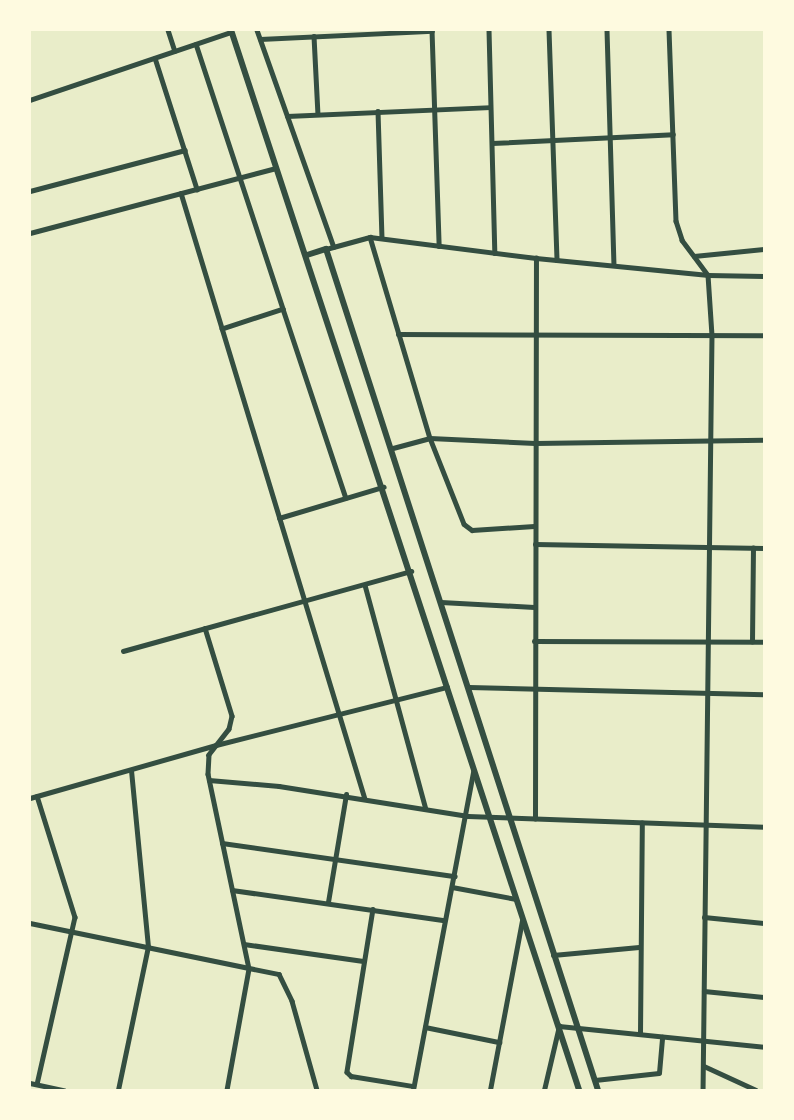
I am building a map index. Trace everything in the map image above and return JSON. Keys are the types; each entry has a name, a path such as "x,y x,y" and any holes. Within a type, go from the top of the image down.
{"main road":[{"path":"231,31 383,486 579,1090"},
{"path":"307,255 330,248 440,602 512,818 553,955 598,1090"}],"street":[{"path":"168,30 176,51"},
{"path":"257,30 330,248 370,237 536,258 708,275 764,276"},
{"path":"489,30 495,253"},
{"path":"550,30 557,260"},
{"path":"607,30 612,136 614,265"},
{"path":"675,30 669,30 676,221 694,256 708,275 712,336 703,1090"},
{"path":"30,100 231,31"},
{"path":"260,39 432,31 439,246"},
{"path":"314,36 318,114"},
{"path":"196,44 346,498"},
{"path":"155,58 197,189"},
{"path":"287,116 490,107"},
{"path":"378,111 382,238"},
{"path":"492,144 673,134"},
{"path":"30,191 185,150"},
{"path":"30,233 276,168"},
{"path":"180,193 365,799"},
{"path":"370,237 430,438 468,528 534,526"},
{"path":"694,256 764,248"},
{"path":"535,819 533,692 536,258"},
{"path":"222,329 283,309"},
{"path":"398,334 535,336 764,335"},
{"path":"392,448 430,438 534,443 764,440"},
{"path":"279,518 383,486"},
{"path":"535,544 708,549 764,548"},
{"path":"752,642 753,548"},
{"path":"124,651 366,585 410,571"},
{"path":"366,585 395,702 426,808"},
{"path":"440,602 534,607"},
{"path":"205,628 231,708 229,729 216,744 207,764 209,780 250,969 227,1090"},
{"path":"534,641 764,642"},
{"path":"30,798 131,771 216,744 395,702 447,687"},
{"path":"469,687 533,692 764,694"},
{"path":"373,909 363,961 348,1074 413,1088 444,920 468,816 473,768"},
{"path":"118,1090 148,947 131,771"},
{"path":"209,780 346,795 468,816 764,827"},
{"path":"328,902 346,795"},
{"path":"37,796 72,904 75,931 37,1084"},
{"path":"640,1033 639,947 642,823"},
{"path":"222,843 455,876"},
{"path":"452,887 516,899"},
{"path":"232,890 328,902 444,920"},
{"path":"704,917 764,923"},
{"path":"490,1090 523,920"},
{"path":"30,923 279,974 284,980 317,1090"},
{"path":"244,944 363,961"},
{"path":"553,955 639,947"},
{"path":"704,991 764,997"},
{"path":"544,1090 559,1026 764,1047"},
{"path":"424,1027 499,1042"},
{"path":"594,1080 659,1072 662,1037"},
{"path":"704,1066 756,1090"},
{"path":"30,1083 64,1090"}]}
